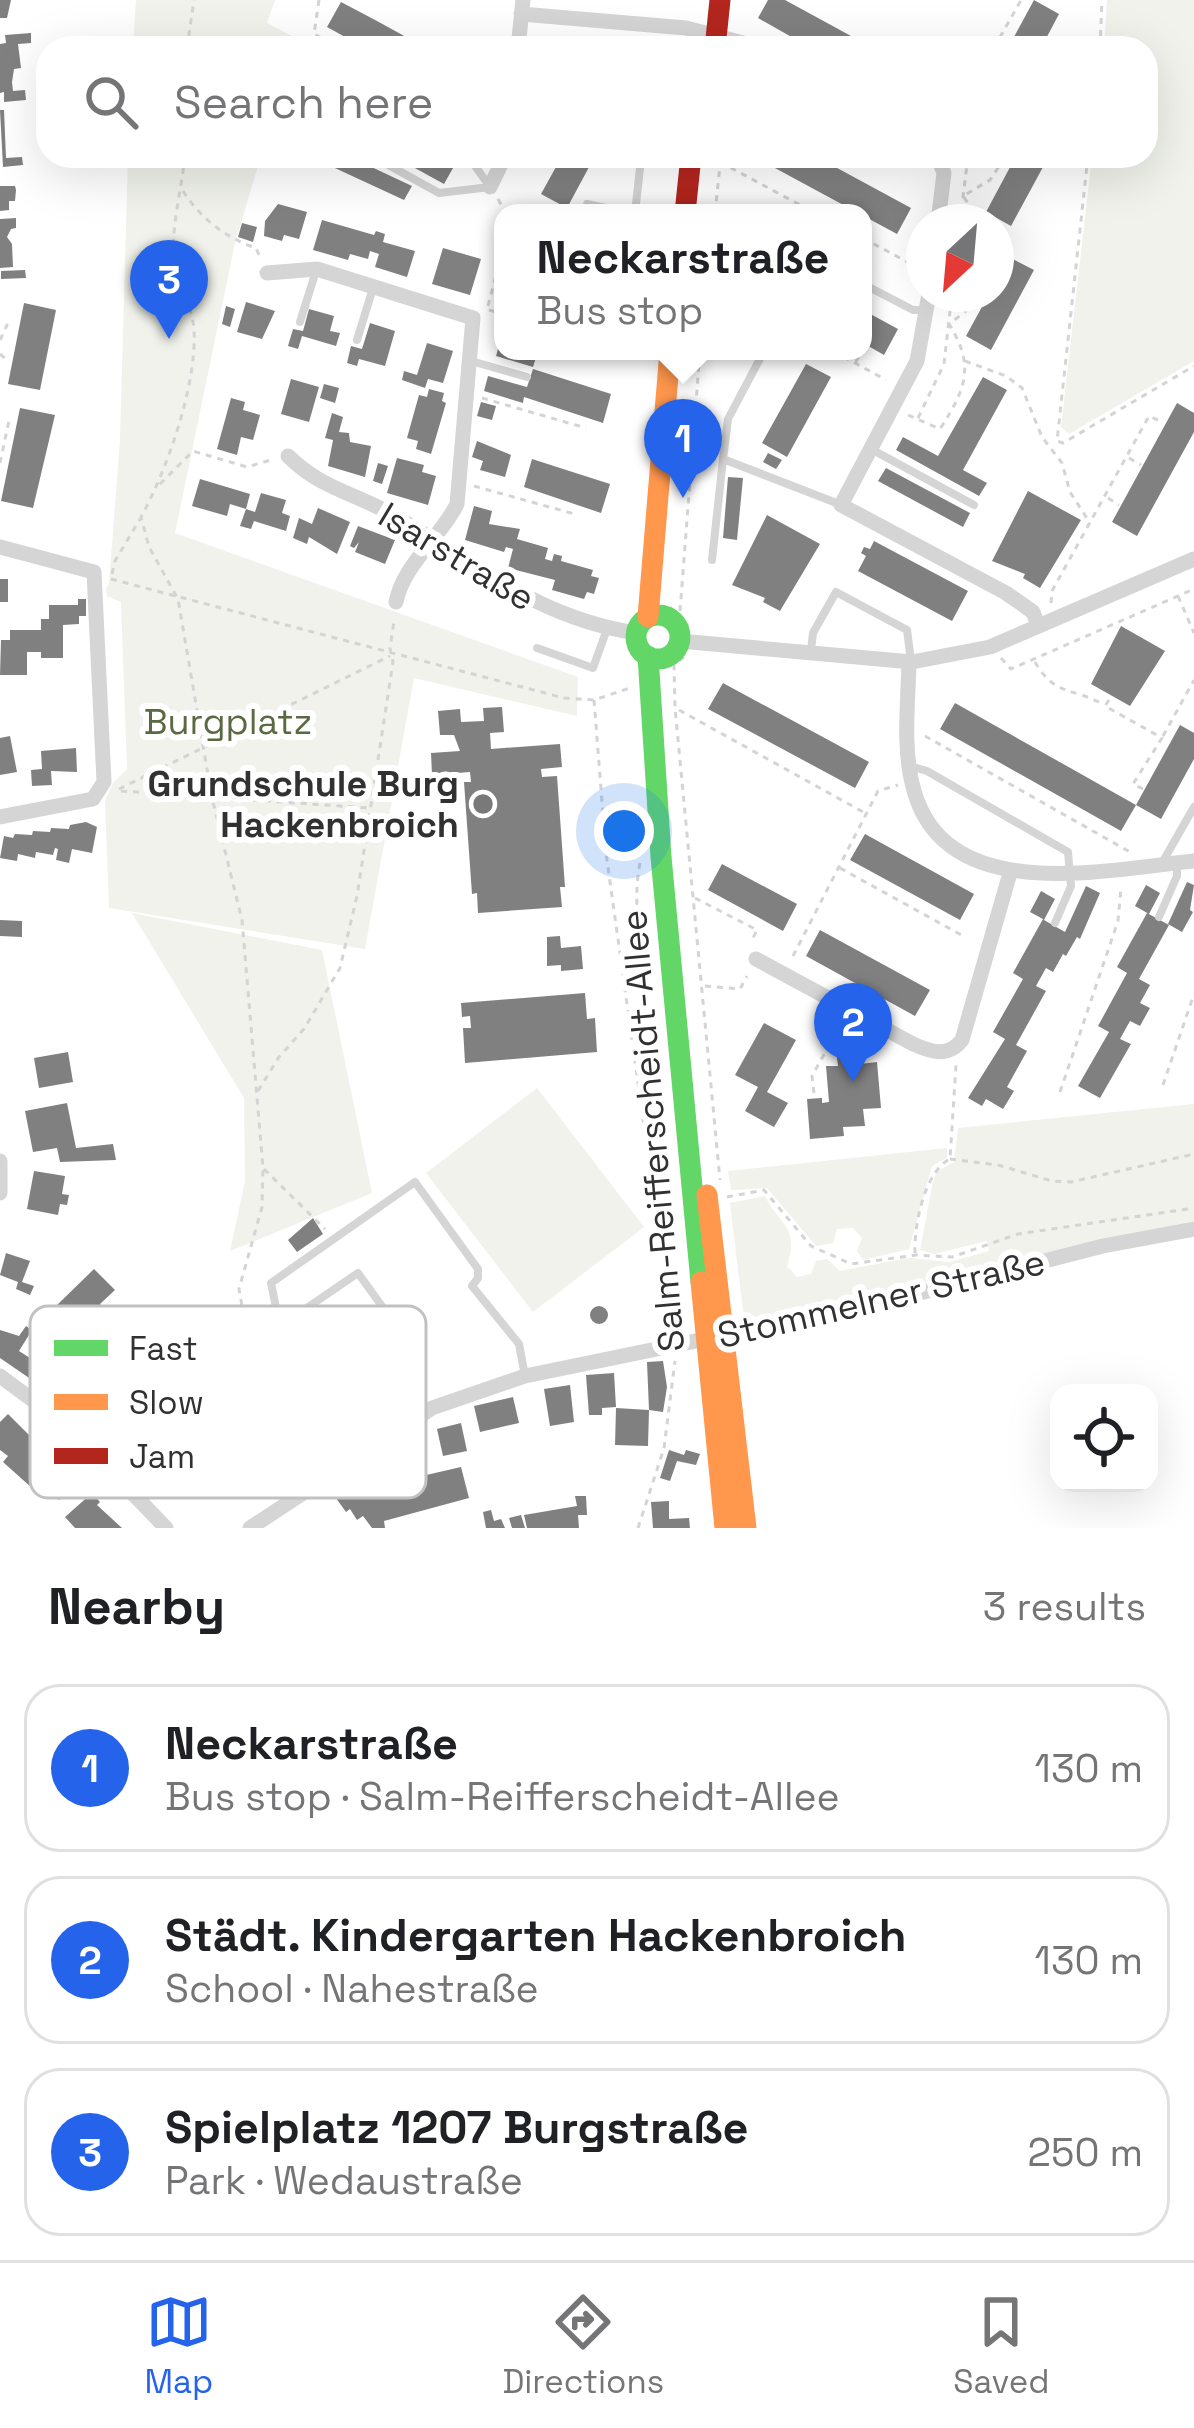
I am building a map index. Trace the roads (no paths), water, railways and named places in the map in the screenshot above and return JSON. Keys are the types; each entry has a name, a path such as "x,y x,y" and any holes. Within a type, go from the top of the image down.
{"street":[{"path":"707,0 710,36"},
{"path":"711,36 720,0"},
{"path":"522,7 682,36"},
{"path":"490,187 499,168"},
{"path":"688,204 702,168"},
{"path":"699,204 704,168"},
{"path":"940,204 942,168"},
{"path":"267,273 316,269 473,318 457,504 402,584 396,602"},
{"path":"926,312 917,361 841,505 1006,593 1033,612 1039,626"},
{"path":"659,617 670,360"},
{"path":"682,360 659,617 639,646 667,664 810,656 910,663 990,647 1194,559"},
{"name":"Isarstraße","path":"288,456 313,480 392,514 512,592 547,609 607,628 659,617"},
{"path":"0,547 102,575 110,787 92,799 0,817"},
{"path":"659,617 678,627 667,664"},
{"path":"910,663 910,773 926,816 947,843 974,860 1010,873 1171,863"},
{"name":"Salm-Reifferscheidt-Allee","path":"667,664 724,1528"},
{"path":"756,958 930,1052 950,1051 957,1046 1010,873"},
{"path":"0,1161 0,1192"},
{"name":"Stommelner Straße","path":"426,1412 525,1376 881,1303 1102,1246 1194,1229"},
{"name":"Salm-Reifferscheidt-Allee","path":"713,1337 746,1528"},
{"path":"0,1376 30,1398"},
{"path":"137,1498 166,1528"},
{"name":"Stommelner Straße","path":"250,1528 295,1498"}],"lane":[{"path":"394,168 439,193 490,187 477,168"},
{"path":"633,204 639,168"},
{"path":"300,322 316,269"},
{"path":"357,340 374,286"},
{"path":"872,289 906,306"},
{"path":"712,560 728,419 759,360"},
{"path":"471,362 526,377"},
{"path":"871,449 974,505"},
{"path":"723,459 841,505"},
{"path":"810,656 813,632 836,592 907,629 910,663"},
{"path":"537,648 593,668 607,628"},
{"path":"910,773 927,771 1068,852 1071,886 1055,923"},
{"path":"1160,917 1178,876 1171,863 1194,807"},
{"path":"275,1306 271,1283 415,1182 478,1269 472,1286 519,1344 525,1376"},
{"path":"310,1306 358,1273 382,1306"}],"place":[{"name":"Spielplatz 1207 Burgstraße","path":"169,339"},
{"name":"Neckarstraße","path":"683,498"},
{"name":"Grundschule Burg Hackenbroich","path":"483,804"},
{"name":"Städt. Kindergarten Hackenbroich","path":"853,1082"}],"park label":[{"name":"Burgplatz","path":"228,721"}]}
